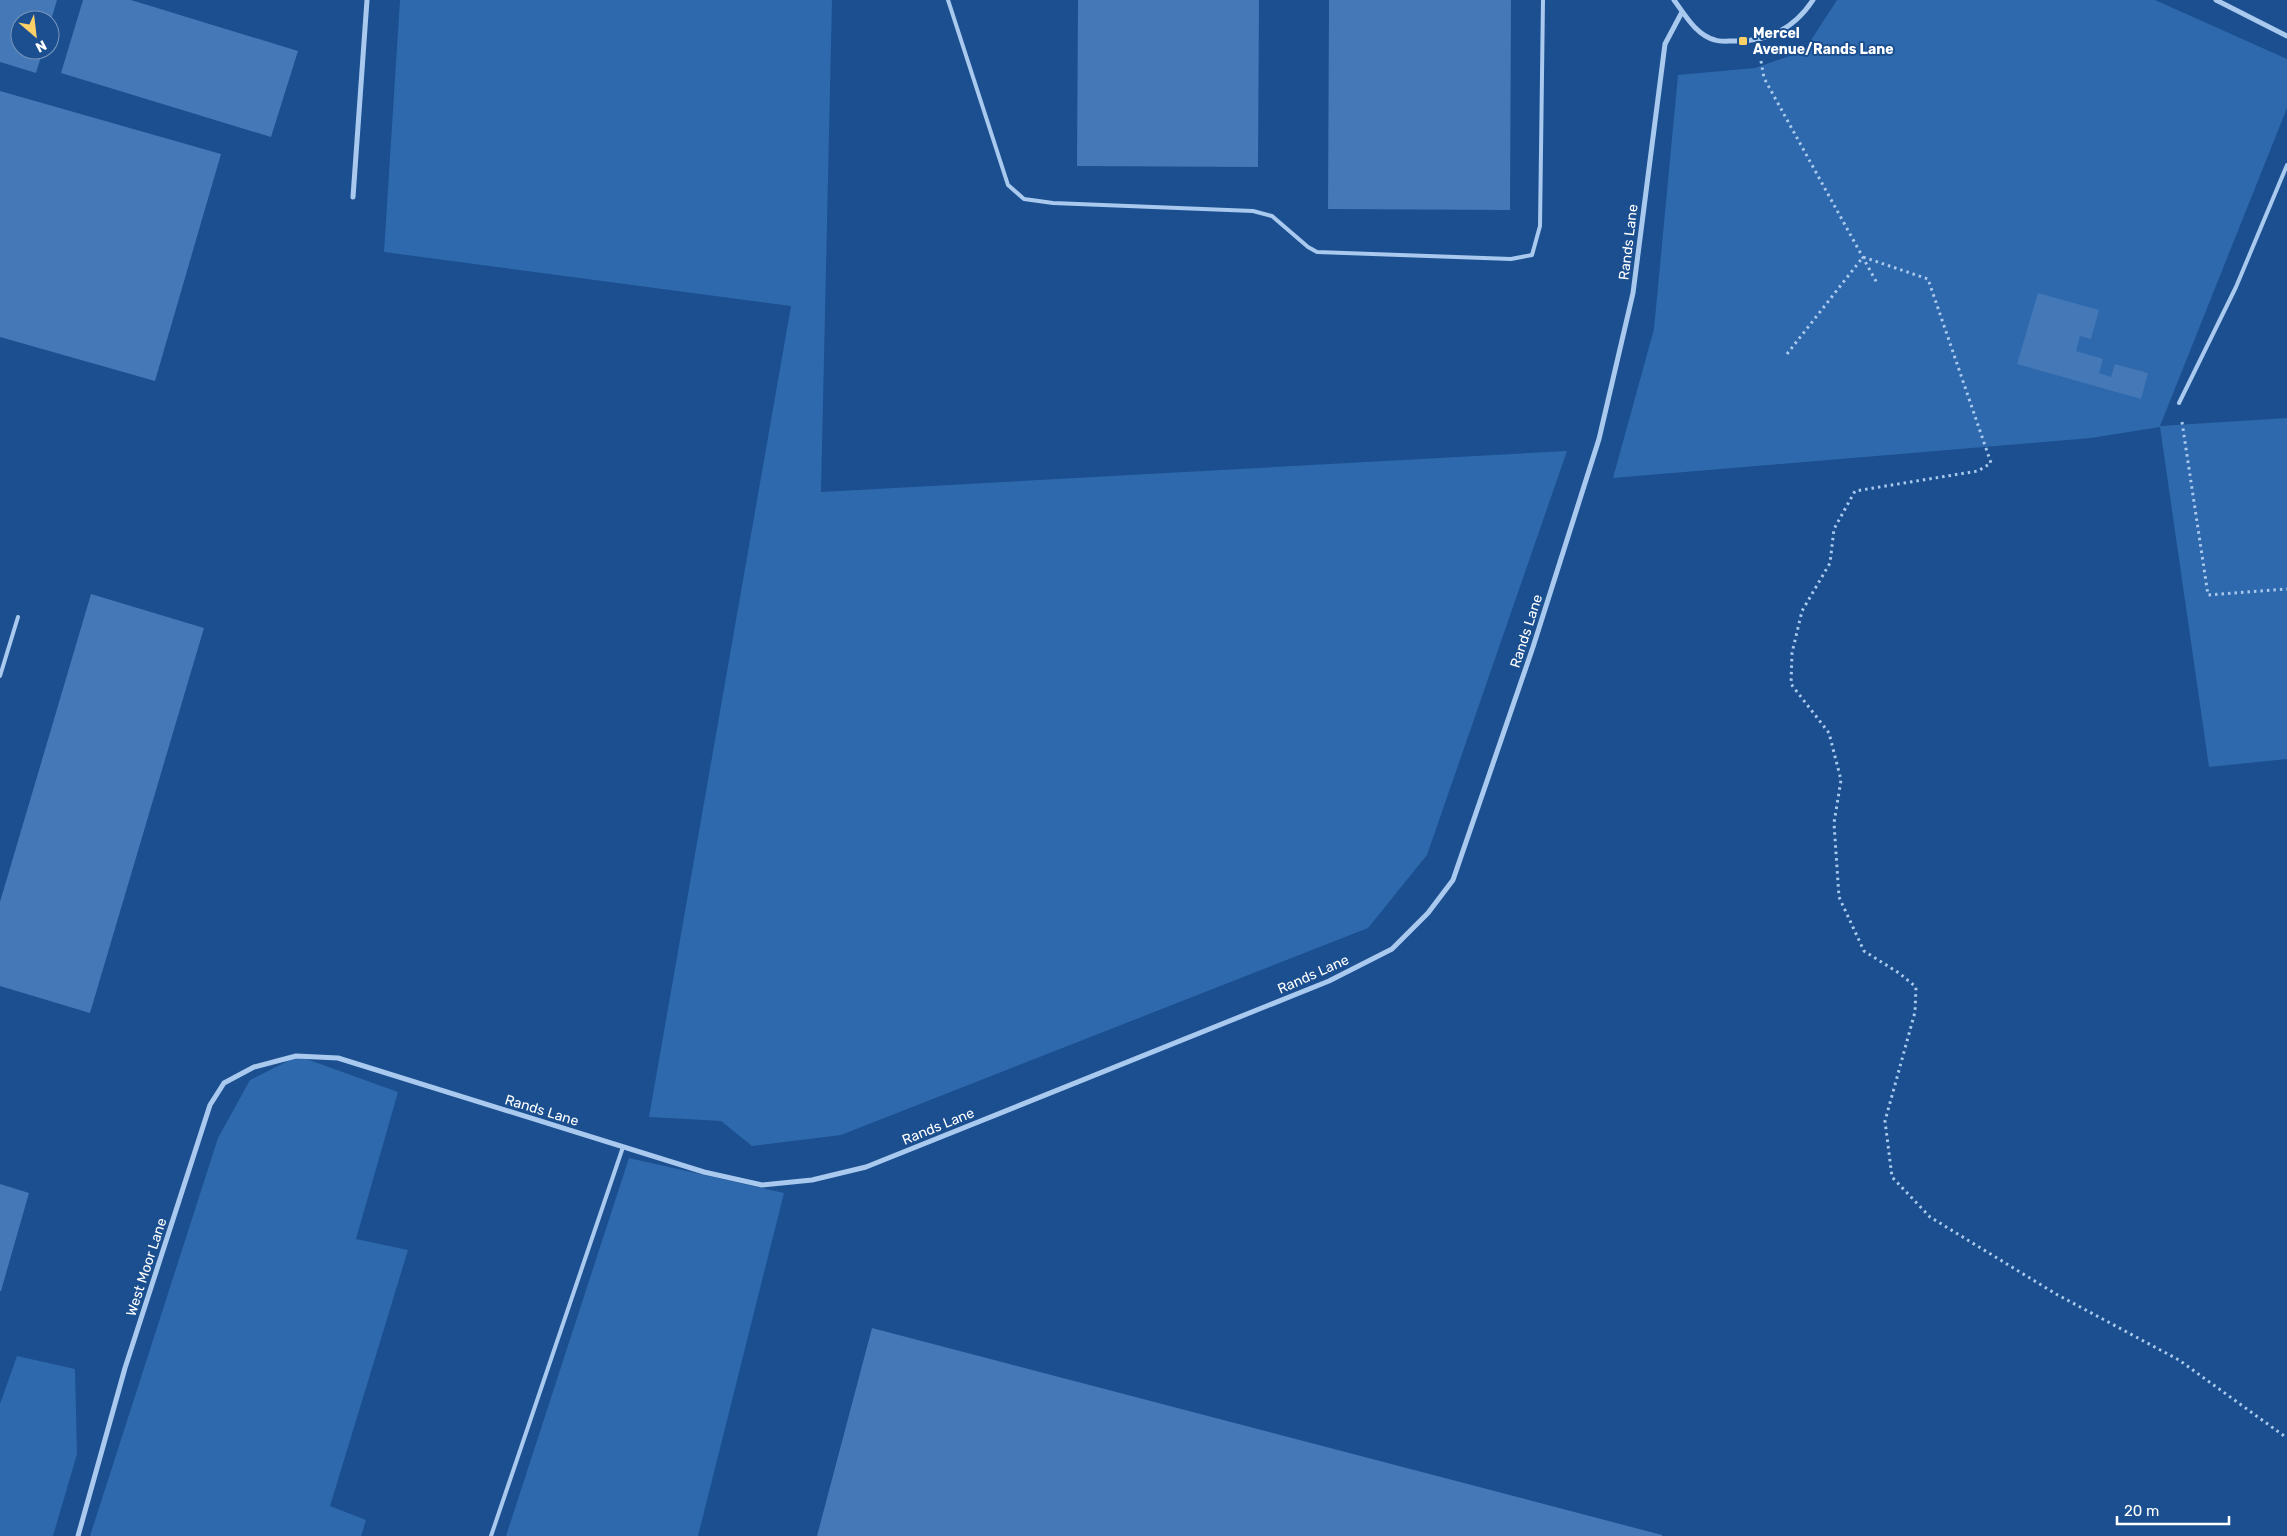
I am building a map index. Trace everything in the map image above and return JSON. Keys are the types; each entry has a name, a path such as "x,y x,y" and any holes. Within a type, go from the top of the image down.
{"street":[{"path":"353,197 368,0"},
{"path":"1674,0 1693,26 1714,40 1759,40 1775,34 1798,19 1812,0"},
{"path":"2216,0 2287,36"},
{"name":"Rands Lane","path":"296,1056 338,1058 704,1172 762,1184 812,1180 866,1167 1329,981 1392,949 1428,913 1453,880 1533,647 1599,439 1633,293 1665,44 1682,12"},
{"name":"West Moor Lane","path":"78,1536 125,1368 210,1105 224,1083 254,1067 296,1056"}],"lane":[{"path":"948,0 1008,185 1024,199 1052,203 1254,211 1272,216 1308,247 1317,252 1510,259 1532,255 1540,226 1543,0"},
{"path":"2179,403 2236,287 2287,164"},
{"path":"0,676 18,618"},
{"path":"491,1536 623,1147"}],"path":[{"path":"1759,40 1764,78 1877,283"},
{"path":"1787,354 1863,257"},
{"path":"1863,257 1928,280 1991,463 1978,471 1855,491 1834,529 1830,563 1802,610 1792,653 1791,684 1829,732 1841,780 1834,823 1839,897 1864,951 1899,973 1916,987 1915,1012 1886,1121 1892,1177 1930,1217 2056,1294 2179,1360 2287,1438"},
{"path":"2179,403 2208,595 2287,588"}],"shaded area":[{"path":"400,0 832,0 821,492 1567,451 1427,855 1368,928 841,1135 752,1146 721,1121 649,1117 791,306 384,252"},
{"path":"1837,0 2155,0 2287,59 2287,108 2160,426 2287,418 2287,759 2209,767 2160,427 2091,438 1613,478 1654,329 1678,75 1755,68 1804,51"},
{"path":"298,1056 398,1092 356,1239 408,1250 330,1506 366,1520 361,1536 90,1536 218,1138 250,1080"},
{"path":"629,1158 784,1193 698,1536 506,1536"},
{"path":"17,1356 75,1369 77,1454 53,1536 0,1536 0,1404"}],"building":[{"path":"0,0 57,0 54,10 10,10 10,60 40,60 36,73 0,62"},
{"path":"83,0 131,0 298,51 271,137 61,73"},
{"path":"1078,0 1259,0 1258,167 1077,166"},
{"path":"1329,0 1511,0 1510,210 1328,209"},
{"path":"0,91 221,154 155,381 0,337"},
{"path":"2038,293 2099,310 2091,339 2080,336 2076,351 2103,359 2099,373 2111,377 2115,364 2148,373 2141,399 2017,364"},
{"path":"91,594 204,628 90,1013 0,986 0,902"},
{"path":"0,1184 29,1193 1,1291 0,1291"},
{"path":"872,1328 1662,1535 1662,1536 817,1536"}],"place":[{"name":"Mercel Avenue/Rands Lane","path":"1743,41"}]}
